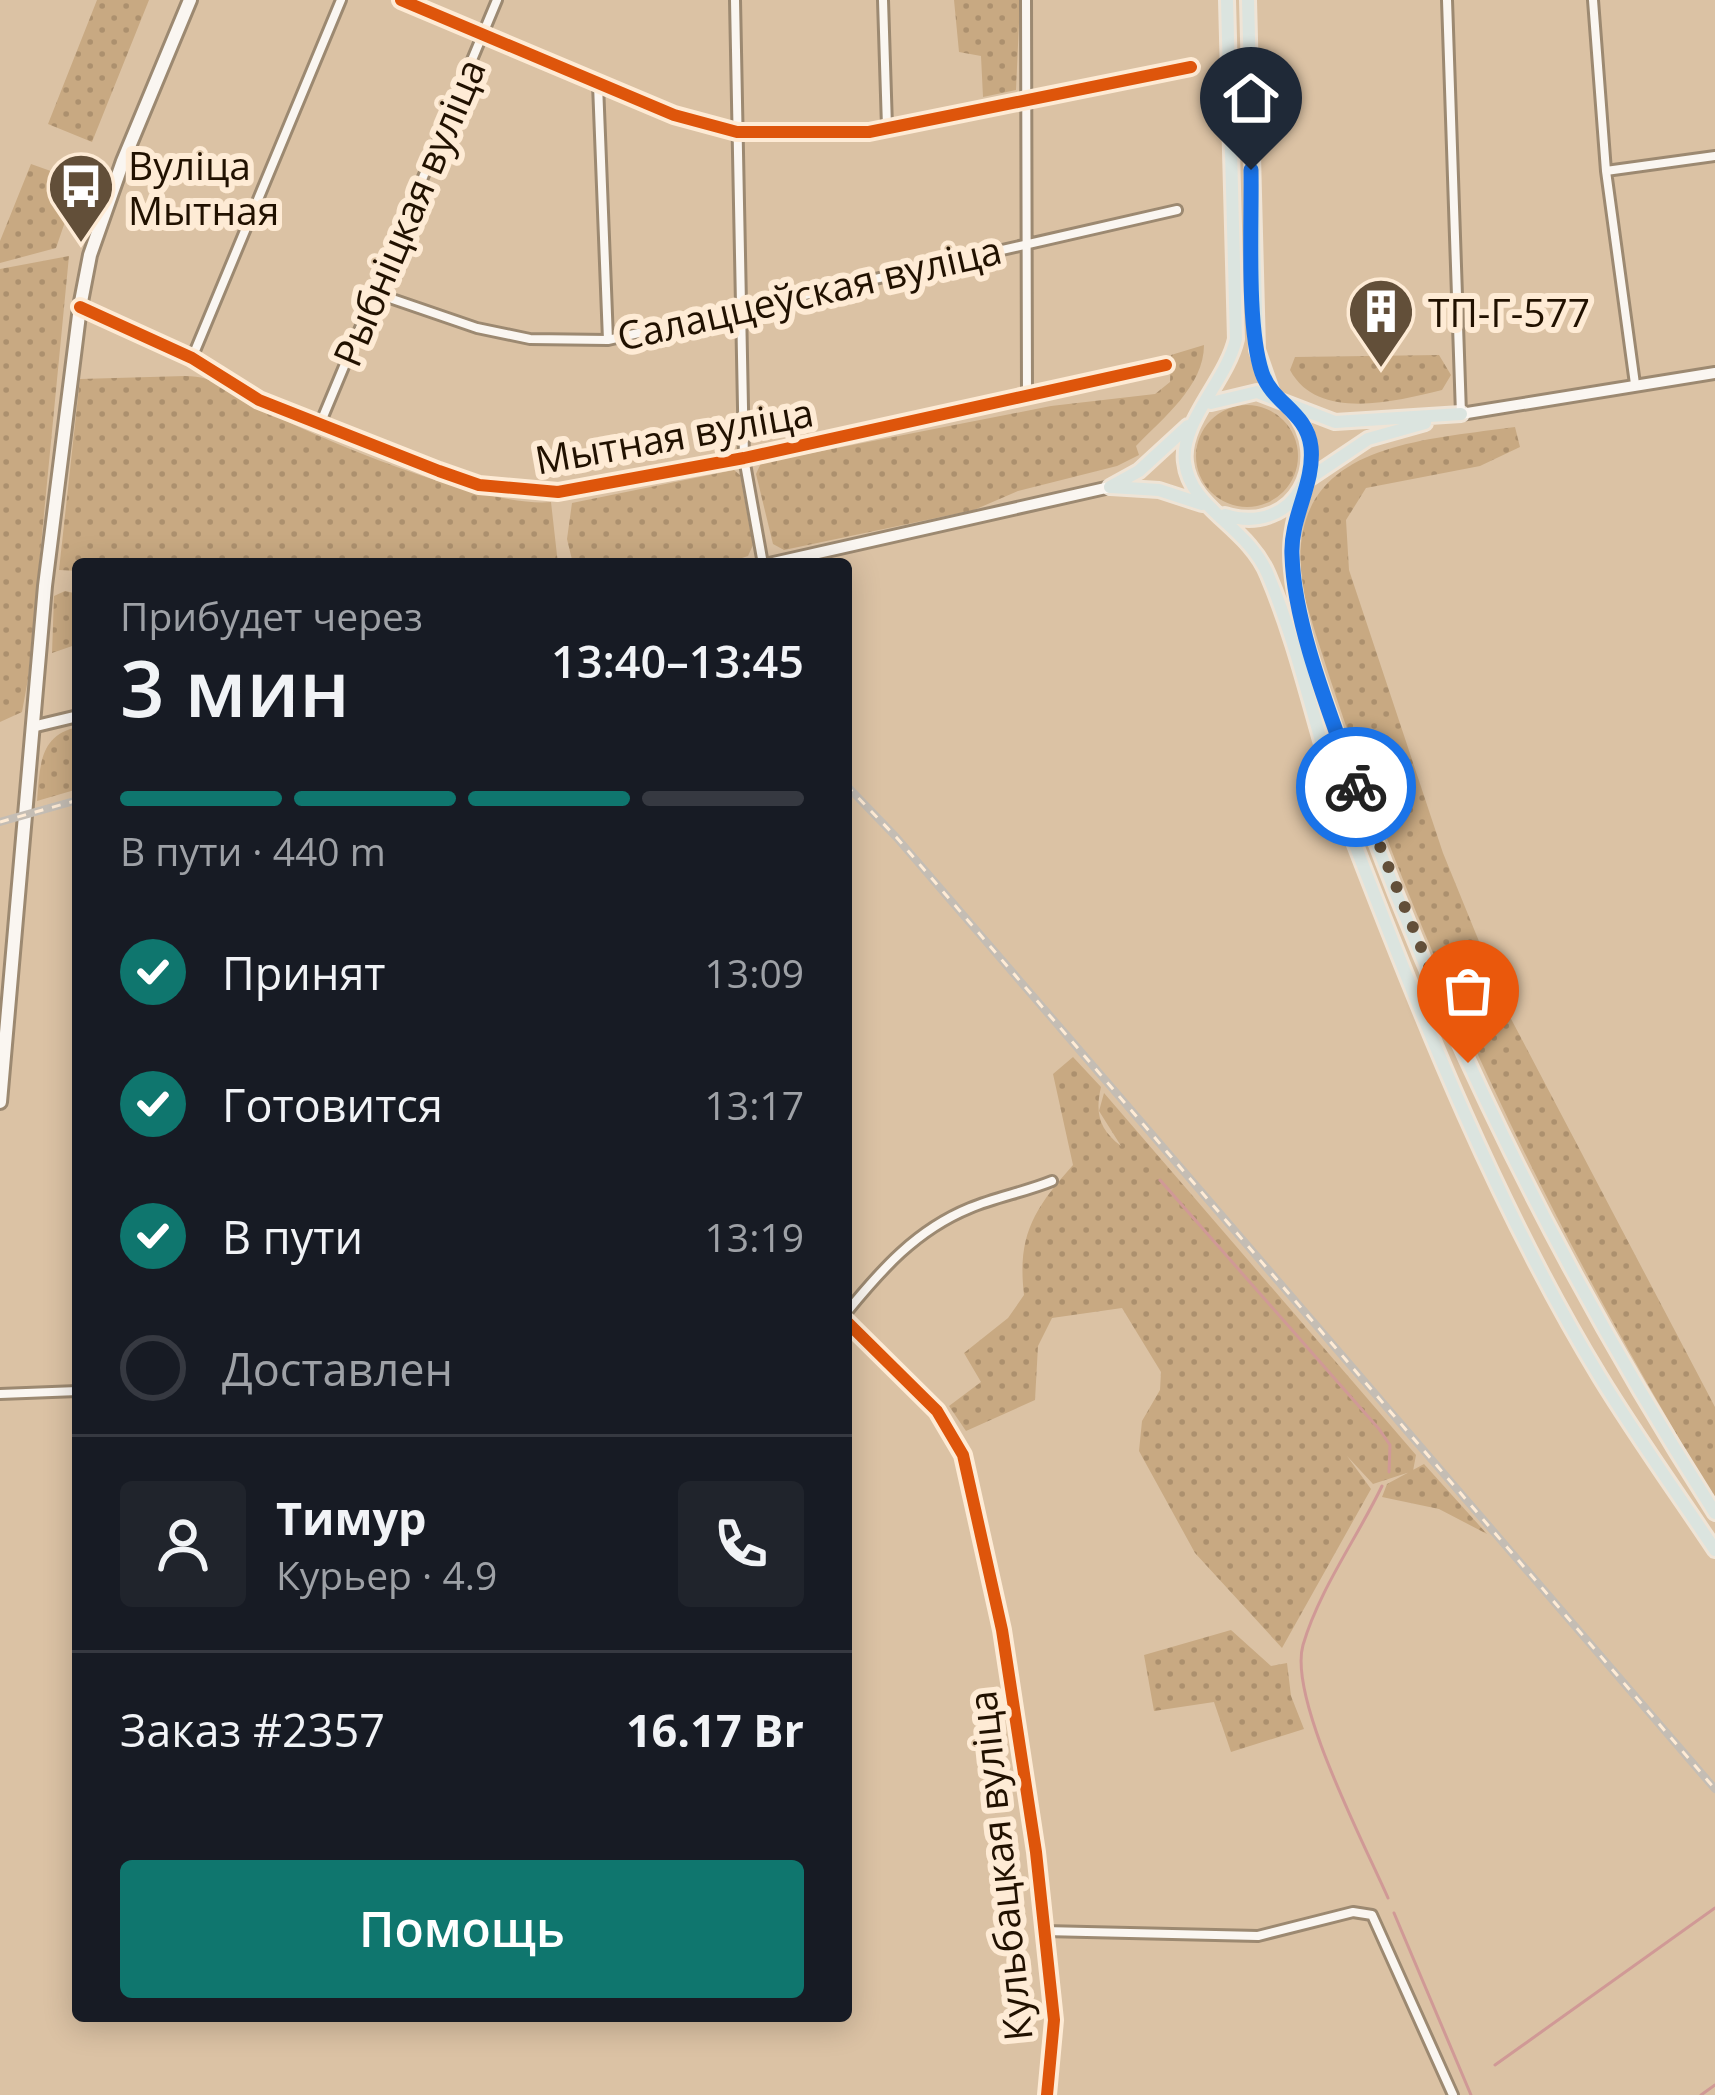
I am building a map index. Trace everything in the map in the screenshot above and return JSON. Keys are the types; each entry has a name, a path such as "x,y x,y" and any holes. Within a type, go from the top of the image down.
{"main road":[{"path":"0,1102 56,474 80,307 90,255 123,161 190,0"},
{"path":"1109,487 1139,471 1198,414 1217,390 1236,338 1227,0"},
{"path":"1248,0 1257,350 1273,396 1303,422 1312,461 1294,524 1293,579 1339,738 1413,936 1525,1189 1618,1362 1715,1513"},
{"path":"1461,413 1335,422 1273,396 1241,392 1198,414 1184,455 1187,477 1214,511 1248,538 1271,580 1353,840 1508,1200 1599,1375 1715,1550"},
{"path":"1109,487 1167,492 1231,518 1268,517 1298,496 1307,481 1368,439 1461,413"},
{"path":"0,888 17,886"}],"street":[{"path":"193,358 341,0"},
{"path":"401,0 598,84 737,132 860,133 1191,67"},
{"name":"Рыбніцкая вуліца","path":"320,424 497,0"},
{"path":"735,0 744,458 765,558"},
{"path":"883,0 887,127"},
{"path":"1026,0 1028,394"},
{"path":"1448,0 1461,413 1715,373"},
{"path":"1593,0 1606,171 1635,384"},
{"path":"598,84 608,340"},
{"path":"1606,171 1715,156"},
{"name":"Салаццеўская вуліца","path":"372,292 477,328 530,339 608,340 1178,210"},
{"name":"Мытная вуліца","path":"80,307 193,358 259,400 478,485 527,492 558,492 744,458 1166,365"},
{"path":"793,558 1109,487"},
{"path":"32,727 72,717"},
{"path":"852,1309 887,1264 930,1228 1052,1181"},
{"name":"Кульбацкая вуліца","path":"852,1323 958,1439 1002,1630 1044,1931 1054,2020 1046,2095"},
{"path":"0,1394 72,1390"},
{"path":"1044,1931 1258,1936 1353,1912 1372,1916 1453,2095"}],"shaded area":[{"path":"97,0 149,0 92,142 48,124"},
{"path":"954,0 1020,0 1016,90 983,97 981,56 959,52"},
{"path":"31,164 79,181 56,248 0,263 0,241"},
{"path":"69,256 28,679 22,712 0,722 0,269"},
{"path":"1204,345 1190,388 1136,446 1139,455 1117,466 1018,491 974,510 784,550 773,544 756,474 761,463 1051,406 1155,394 1170,382 1171,355"},
{"path":"1439,355 1451,375 1442,390 1381,402 1359,404 1319,397 1290,370 1295,357"},
{"path":"198,377 219,383 295,425 408,471 488,495 551,502 557,558 72,558 72,571 59,570 80,379"},
{"path":"1247,405 1276,413 1290,427 1298,456 1290,485 1276,499 1247,507 1218,499 1204,485 1196,456 1204,427 1218,413"},
{"path":"1515,427 1520,447 1480,466 1366,488 1346,520 1349,570 1443,853 1509,1015 1715,1407 1715,1499 1590,1281 1481,1061 1385,834 1304,596 1301,547 1310,509 1330,481 1358,461 1393,448"},
{"path":"734,470 740,475 753,545 742,558 572,558 567,539 572,503"},
{"path":"72,593 72,646 52,653 54,596"},
{"path":"72,729 72,791 37,801 44,754"},
{"path":"1073,1057 1101,1087 1098,1105 1099,1113 1108,1133 1121,1146 1099,1111 1104,1093 1416,1455 1413,1471 1373,1484 1347,1456 1371,1489 1282,1648 1195,1553 1139,1451 1142,1421 1160,1390 1161,1372 1122,1308 1052,1318 1038,1346 1035,1400 966,1431 949,1406 981,1382 964,1353 1008,1318 1024,1295 1023,1256 1031,1224 1073,1165 1053,1074"},
{"path":"1424,1464 1487,1534 1439,1509 1382,1497 1387,1484"},
{"path":"1231,1630 1271,1666 1287,1663 1291,1696 1304,1729 1231,1752 1214,1702 1154,1711 1144,1655"}],"waterway":[{"path":"1160,1180 1379,1429 1390,1445 1389,1472"},
{"path":"1382,1486 1319,1604 1303,1645 1301,1669 1331,1771 1388,1898"},
{"path":"1495,2065 1715,1908"},
{"path":"1394,1913 1471,2095"},
{"path":"1701,2095 1715,2085"}],"railway":[{"path":"852,791 1715,1789"},
{"path":"0,822 72,802"}],"cycle path":[{"path":"401,0 674,115 737,132 869,132 1191,67"},
{"path":"80,307 192,358 259,400 439,471 479,485 558,492 744,458 1166,365"},
{"path":"852,1327 937,1411 963,1455 1002,1630 1036,1852 1054,2020 1047,2095"}],"way so far":[{"path":"1356,787 1430,980 1468,1063"}],"place":[{"name":"Вуліца Мытная","path":"81,245"},
{"name":"ТП-Г-577","path":"1381,370"}],"route":[{"path":"1251,170 1259,361 1273,396 1303,422 1310,441 1312,461 1294,524 1293,579 1356,787"}]}
